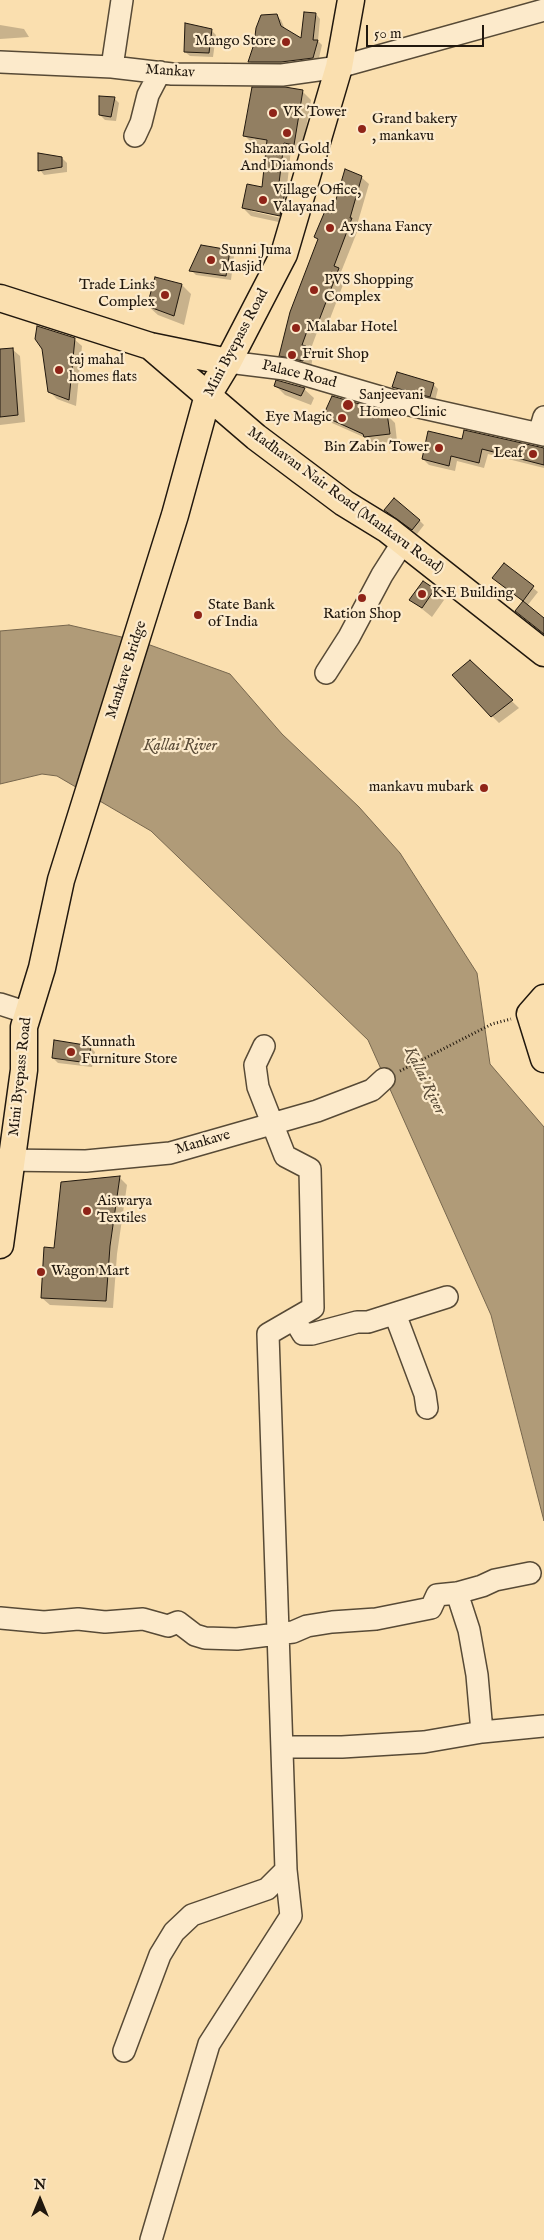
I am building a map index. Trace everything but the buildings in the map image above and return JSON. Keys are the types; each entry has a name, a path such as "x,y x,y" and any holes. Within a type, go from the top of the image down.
{"main road":[{"name":"Mini Byepass Road","path":"176,515 208,395 228,362 284,254 339,67 351,0"},
{"name":"Madhavan Nair Road (Mankavu Road)","path":"0,298 150,346 228,362"},
{"name":"Madhavan Nair Road (Mankavu Road)","path":"150,346 256,437 344,503 403,542 544,653"},
{"name":"Mankave Bridge","path":"77,825 176,515"},
{"name":"Mini Byepass Road","path":"0,1245 6,1160 24,1070 24,1027 42,968 77,825"},
{"path":"537,1006 544,1059"}],"street":[{"path":"112,67 122,0"},
{"name":"Mankav","path":"0,62 112,67 235,76 282,75 339,67 544,10"},
{"path":"135,136 141,123 148,95 160,72"},
{"name":"Palace Road","path":"228,362 285,369 401,403 542,429"},
{"path":"326,673 349,637 382,575 403,542"},
{"path":"0,1004 28,1013"},
{"path":"151,2240 209,2044 291,1916 286,1870 268,1334 313,1308 310,1170 285,1156 258,1087 255,1065 264,1046"},
{"name":"Mankave","path":"6,1160 86,1161 170,1153 272,1122 285,1121 338,1103 372,1090 384,1080"},
{"path":"294,1319 303,1334 312,1334 357,1322 368,1322 447,1297"},
{"path":"395,1314 425,1394 428,1408"},
{"path":"0,1618 44,1622 78,1619 105,1622 143,1619 168,1626 178,1622 195,1635 204,1638 237,1639 293,1632 307,1626 332,1622 376,1619 431,1608 437,1595 457,1593 482,1586 494,1580 530,1573"},
{"path":"457,1593 469,1630 477,1674 482,1732"},
{"path":"282,1747 397,1744 451,1738 482,1732 544,1726"},
{"path":"124,2051 160,1955 174,1932 192,1916 268,1889 286,1870"}],"path":[{"path":"384,1080 492,1024 537,1006"}],"water":[{"name":"Kallai River","path":"69,625 139,641 230,674 282,734 359,807 400,853 477,973 490,1064 544,1127 544,1521 491,1315 368,1040 151,831 57,776 42,774 0,784 0,631"}],"place":[{"name":"Mango Store","path":"286,42"},
{"name":"VK Tower","path":"273,113"},
{"name":"Grand bakery , mankavu","path":"362,129"},
{"name":"Shazana Gold And Diamonds","path":"287,133"},
{"name":"Village Office, Valayanad","path":"263,200"},
{"name":"Ayshana Fancy","path":"330,228"},
{"name":"Sunni Juma Masjid","path":"211,260"},
{"name":"PVS Shopping Complex","path":"314,290"},
{"name":"Trade Links Complex","path":"165,295"},
{"name":"Malabar Hotel","path":"296,328"},
{"name":"Fruit Shop","path":"292,355"},
{"name":"taj mahal homes flats","path":"59,370"},
{"name":"Sanjeevani Homeo Clinic","path":"348,405"},
{"name":"Eye Magic","path":"342,418"},
{"name":"Bin Zabin Tower","path":"439,448"},
{"name":"Leaf","path":"533,454"},
{"name":"K E Building","path":"422,594"},
{"name":"Ration Shop","path":"362,598"},
{"name":"State Bank of India","path":"198,615"},
{"name":"mankavu mubark","path":"484,788"},
{"name":"Kunnath Furniture Store","path":"71,1052"},
{"name":"Aiswarya Textiles","path":"87,1211"},
{"name":"Wagon Mart","path":"41,1272"}]}
